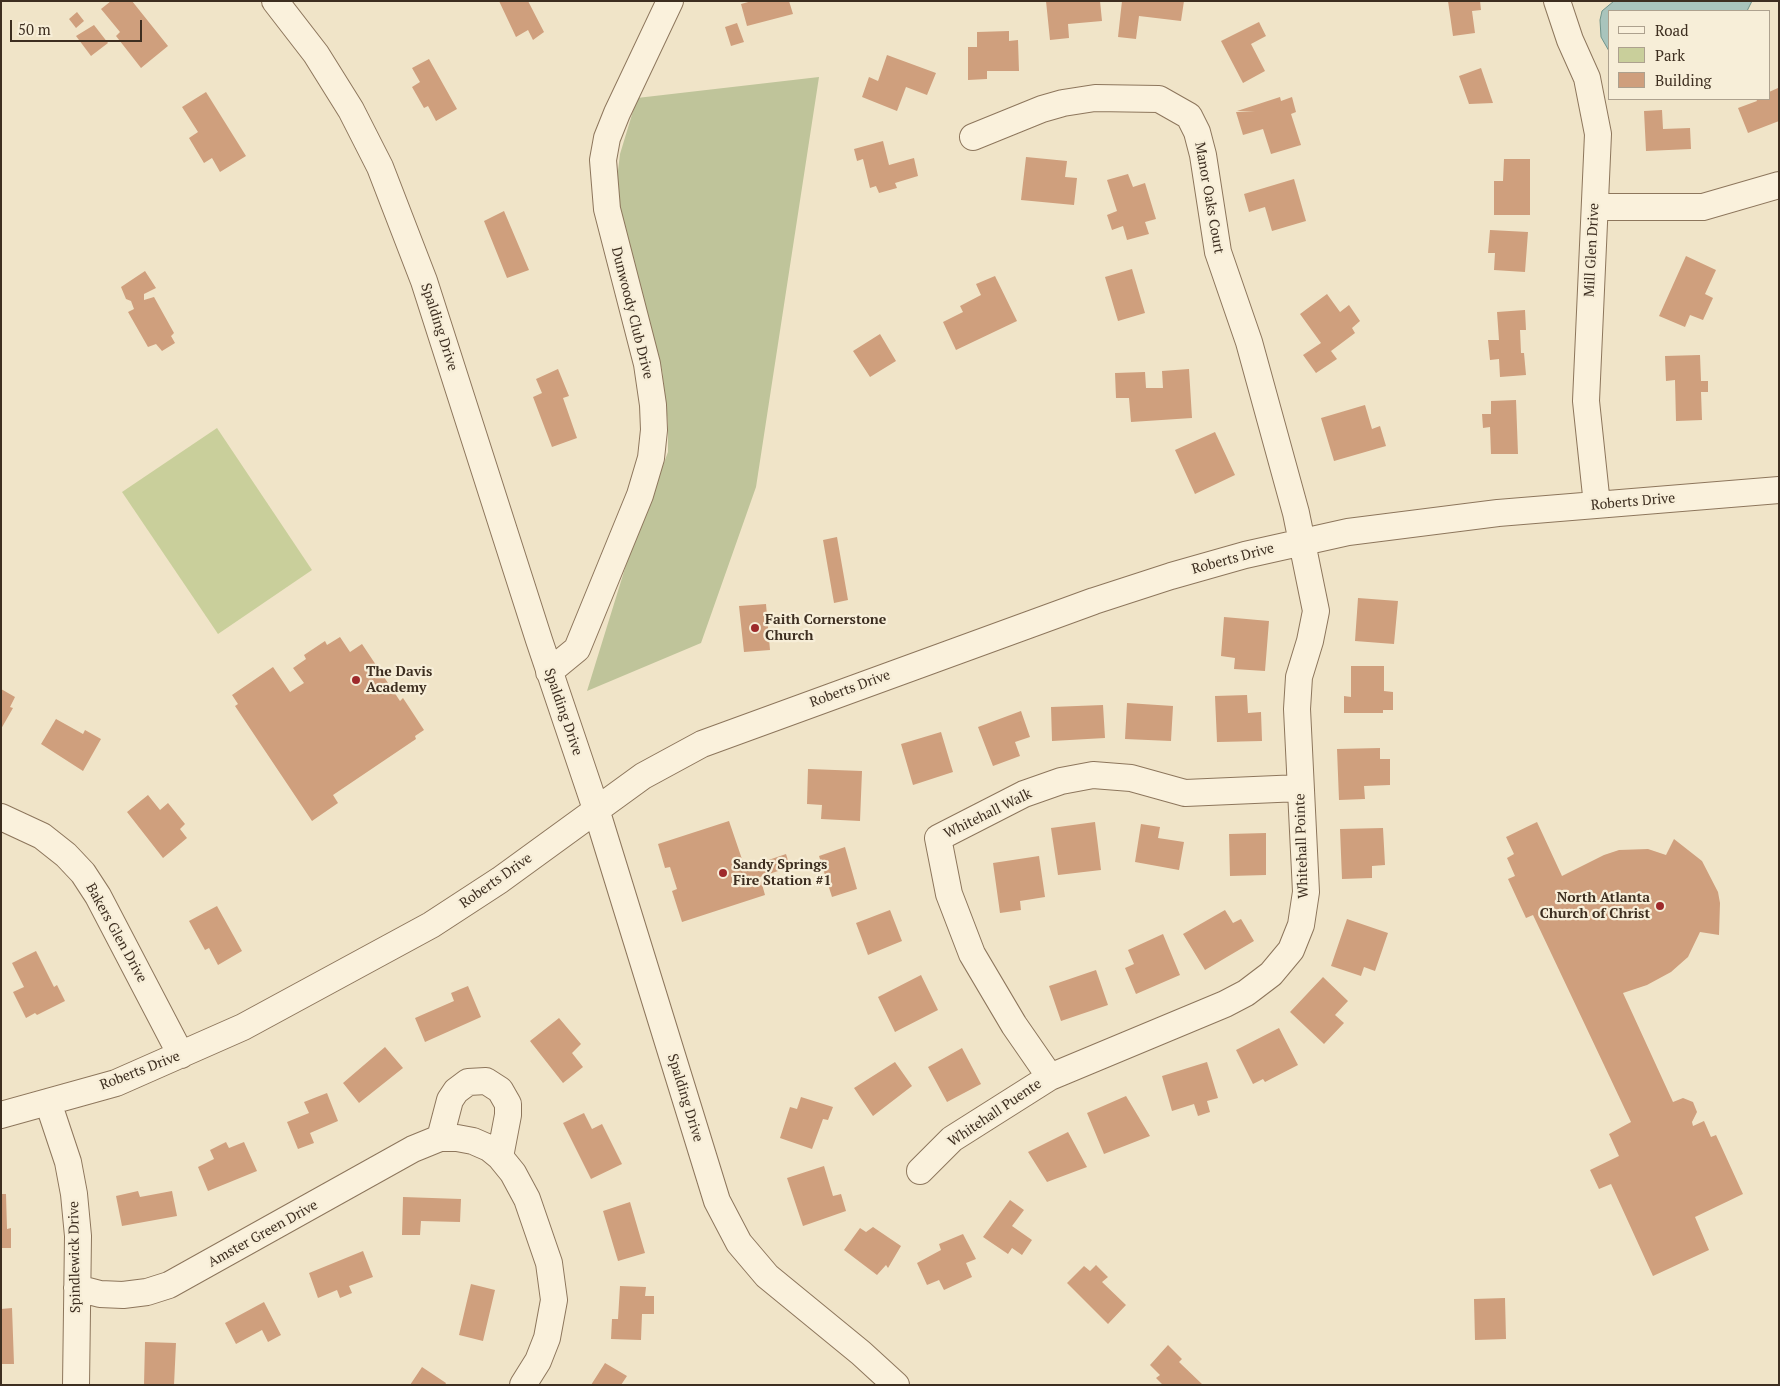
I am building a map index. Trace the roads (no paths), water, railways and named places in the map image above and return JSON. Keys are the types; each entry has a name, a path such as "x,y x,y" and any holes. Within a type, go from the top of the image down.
{"street":[{"name":"Spalding Drive","path":"275,1 321,62 351,110 380,168 424,281 549,672 596,809 716,1201 738,1243 767,1276 861,1353 896,1385"},
{"name":"Dunwoody Club Drive","path":"549,672 577,649 640,495 651,458 654,430 653,405 647,364 607,208 603,160 607,138 617,113 670,1"},
{"name":"Mill Glen Drive","path":"1557,1 1589,87 1598,134 1586,401 1597,505"},
{"name":"Manor Oaks Court","path":"973,137 1042,109 1063,103 1095,98 1159,99 1189,116 1203,155 1218,252 1249,342 1302,534"},
{"path":"1596,207 1703,207 1779,185"},
{"name":"Roberts Drive","path":"1,1115 116,1083 243,1027 431,925 500,880 644,776 702,744 1094,601 1302,534 1348,532 1441,518 1779,490"},
{"name":"Whitehall Pointe","path":"1050,1077 1225,1004 1271,974 1291,950 1301,926 1306,892 1297,709 1299,677 1310,641 1316,611 1302,534"},
{"name":"Whitehall Walk","path":"1050,1077 1014,1025 972,954 949,894 938,838 1024,794 1061,781 1094,775 1131,778 1185,792 1300,788"},
{"name":"Bakers Glen Drive","path":"1,817 42,836 66,855 83,873 98,896 181,1055"},
{"name":"Whitehall Puente","path":"920,1171 952,1139 1050,1077"},
{"path":"440,1138 450,1100 456,1091 468,1082 486,1082 500,1090 508,1104 508,1115 500,1157"},
{"name":"Spindlewick Drive","path":"48,1102 68,1162 74,1194 78,1236 76,1385"},
{"name":"Amster Green Drive","path":"77,1288 100,1294 123,1295 147,1292 169,1285 413,1149 440,1138 457,1138 473,1141 489,1148 500,1157 512,1173 527,1199 550,1263 554,1300 547,1338 538,1361 523,1385"}],"water":[{"path":"1614,1 1752,1 1748,10 1608,10 1608,49 1601,37 1600,20 1602,11"}],"place":[{"name":"Faith Cornerstone Church","path":"755,628"},
{"name":"The Davis Academy","path":"356,680"},
{"name":"Sandy Springs Fire Station #1","path":"723,873"},
{"name":"North Atlanta Church of Christ","path":"1660,906"}]}
